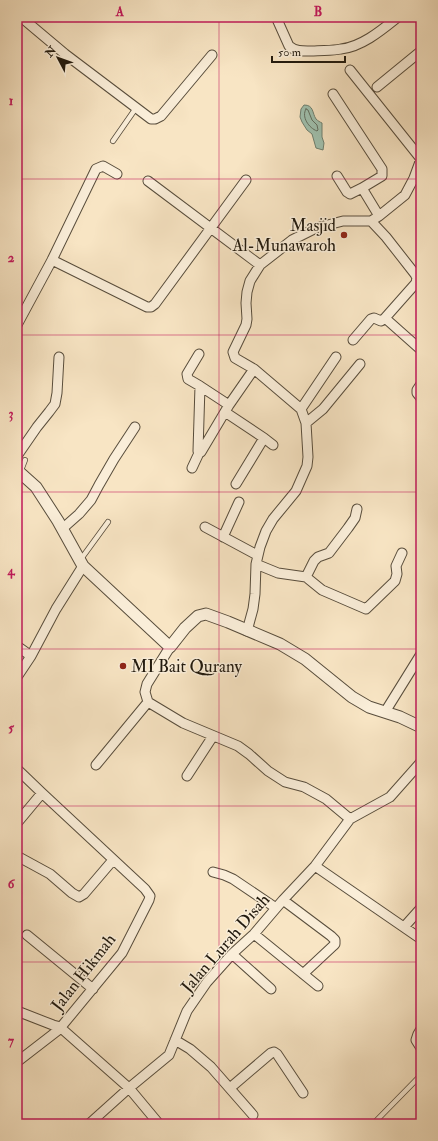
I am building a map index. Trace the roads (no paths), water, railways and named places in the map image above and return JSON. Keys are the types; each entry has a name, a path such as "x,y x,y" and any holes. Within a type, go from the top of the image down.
{"street":[{"path":"21,17 65,54 151,119 156,119 161,116 212,56"},
{"path":"276,17 289,46 292,49 299,51 342,49 354,46 379,33 398,17"},
{"path":"419,17 421,21"},
{"path":"377,87 421,51"},
{"path":"247,631 253,609 255,594 257,555 266,531 273,519 293,495 306,470 308,457 306,423 301,409 254,369 235,358 233,352 248,319 246,303 250,281 260,265 292,240 316,228 343,221 371,221 379,216 405,195 414,178 421,159 350,70"},
{"path":"333,94 382,169 382,176 350,194 347,192 337,176"},
{"path":"17,325 52,260 96,169 103,166 117,174"},
{"path":"52,260 147,307 151,307 155,304 212,228 246,180"},
{"path":"148,181 260,265"},
{"path":"362,188 379,216"},
{"path":"353,340 371,320 374,318 381,321 385,318 416,283 415,274 386,237 371,221"},
{"path":"385,318 421,350"},
{"path":"199,354 187,375 188,379 200,386 273,445"},
{"path":"21,458 36,426 55,404 59,357"},
{"path":"301,409 336,357"},
{"path":"306,423 323,409 360,364"},
{"path":"192,468 199,453 254,369"},
{"path":"421,384 417,390 417,394 421,398"},
{"path":"199,453 200,386"},
{"path":"62,529 79,514 91,500 114,459 135,427"},
{"path":"236,484 264,438"},
{"path":"19,471 36,487 81,563 170,647"},
{"path":"223,537 238,502"},
{"path":"306,577 314,561 318,557 328,553 348,528 355,518 357,509"},
{"path":"205,527 257,555"},
{"path":"256,564 278,573 306,577 322,590 366,609 395,581 397,574 396,566 402,553"},
{"path":"17,677 31,656 81,563"},
{"path":"350,819 326,799 304,787 285,782 268,771 238,746 179,721 148,702 145,692 148,684 170,647 185,628 198,616 206,614 280,644 305,658 352,697 369,707 400,717 421,727"},
{"path":"17,646 31,656"},
{"path":"384,712 421,654"},
{"path":"96,765 148,702"},
{"path":"187,776 213,736"},
{"name":"Jalan Lurah Disah","path":"89,1124 129,1088 168,1057 187,1011 207,982 232,954 254,934 315,866 350,819 390,797 421,762"},
{"name":"Jalan Hikmah","path":"17,769 150,896 122,953 61,1027 17,1062"},
{"path":"17,823 42,793"},
{"path":"17,856 50,874 72,893 79,896 84,894 112,860"},
{"path":"315,866 421,940"},
{"path":"213,872 233,879 276,908"},
{"path":"283,900 335,940 335,944 303,974"},
{"path":"404,927 421,908"},
{"path":"254,934 318,986"},
{"path":"27,935 93,989"},
{"path":"232,954 271,989"},
{"path":"17,1011 61,1027 129,1088 159,1124"},
{"path":"421,1030 416,1040 421,1048"},
{"path":"175,1040 190,1049 211,1067 253,1115"},
{"path":"230,1088 274,1052 277,1054 304,1093"}],"lane":[{"path":"113,140 136,108"},
{"path":"19,471 21,458"},
{"path":"81,563 108,522"},
{"path":"375,1122 421,1075"}],"water":[{"path":"304,105 310,106 316,119 322,123 322,137 324,143 323,150 316,148 312,134 307,130 302,122 300,117 301,109"}],"place":[{"name":"Masjid Al-Munawaroh","path":"344,235"},
{"name":"MI Bait Qurany","path":"123,666"}]}
